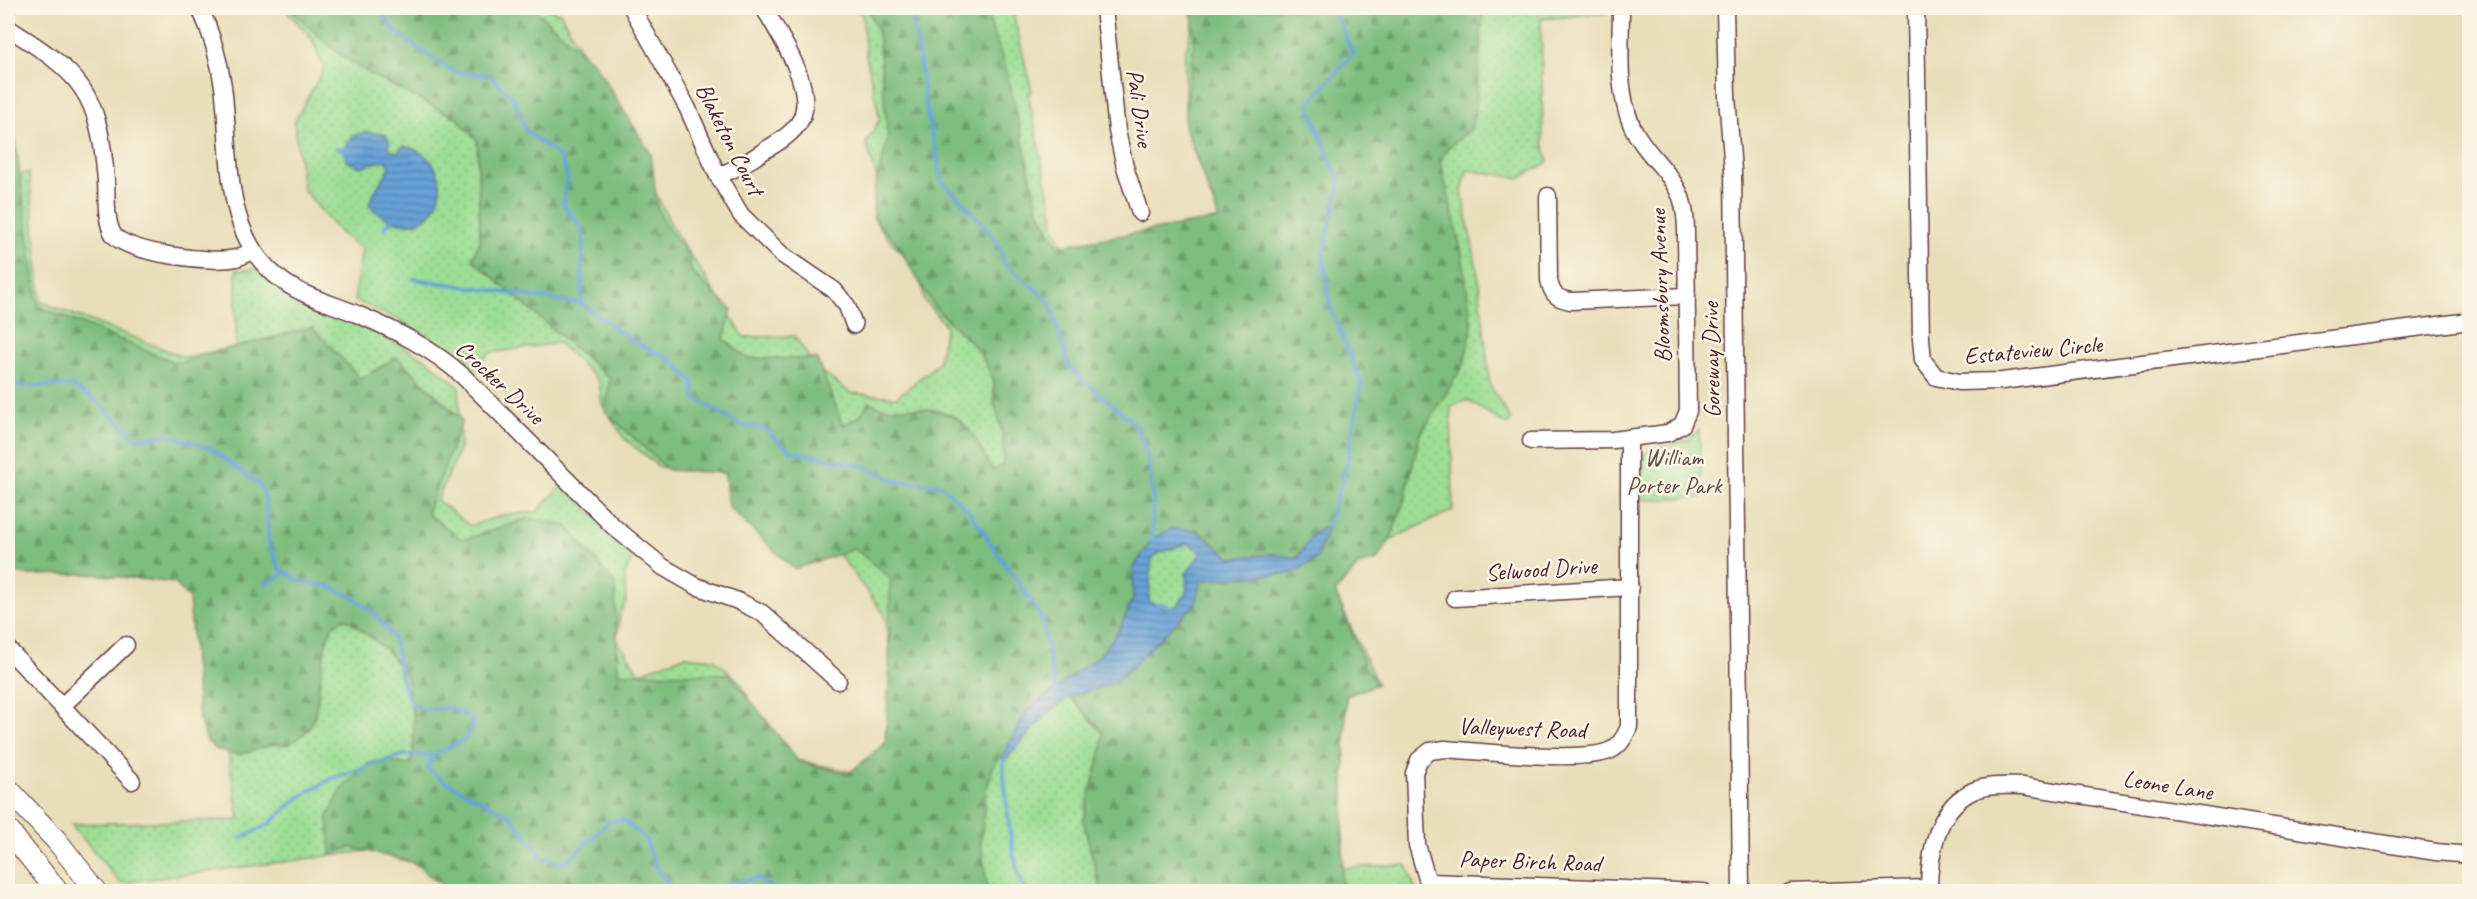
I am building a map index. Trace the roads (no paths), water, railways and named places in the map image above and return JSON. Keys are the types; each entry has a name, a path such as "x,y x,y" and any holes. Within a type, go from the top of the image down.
{"main road":[{"path":"8,789 57,841 97,891"},
{"path":"8,830 58,891"}],"street":[{"name":"Crocker Drive","path":"200,8 219,68 234,199 243,230 252,250 272,272 292,288 386,327 444,359 614,527 663,567 696,586 738,601 762,614 838,681"},
{"name":"Blaketon Court","path":"632,8 687,107 718,176 741,215 781,254 834,290 847,306 854,325"},
{"path":"718,176 737,169 779,142 795,128 802,118 806,103 802,82 764,8"},
{"name":"Pali Drive","path":"1104,8 1116,130 1128,180 1140,213"},
{"name":"Bloomsbury Avenue","path":"1531,441 1629,438 1668,433 1685,422 1688,411 1686,233 1681,197 1670,179 1644,149 1631,124 1622,87 1621,8"},
{"name":"Goreway Drive","path":"1725,8 1727,97 1733,170 1741,891"},
{"name":"Estateview Circle","path":"1916,8 1921,339 1923,360 1935,377 1959,382 2002,381 2469,321"},
{"path":"8,28 65,67 91,103 103,142 110,223 117,238 128,245 189,259 238,258 252,250"},
{"path":"1548,196 1549,280 1551,291 1558,299 1571,301 1687,296"},
{"name":"Valleywest Road","path":"1429,887 1417,845 1414,773 1419,760 1430,751 1445,749 1581,757 1613,749 1623,740 1629,727 1629,438"},
{"name":"Selwood Drive","path":"1455,598 1630,587"},
{"path":"62,706 126,645"},
{"path":"8,649 132,781"},
{"name":"Leone Lane","path":"1929,890 1935,836 1948,811 1972,791 1998,785 2023,786 2436,852 2469,855"},
{"name":"Paper Birch Road","path":"1429,887 1704,891"},
{"path":"1790,891 1929,890"}],"water":[{"path":"365,132 385,134 389,140 389,149 397,152 404,146 425,156 436,170 440,187 437,204 427,217 412,223 392,221 369,206 372,196 390,166 386,160 360,167 346,161 343,149 353,136"},
{"path":"1329,524 1317,558 1294,573 1202,580 1196,603 1116,682 1070,697 1045,716 1003,763 1003,755 1027,711 1102,653 1119,630 1133,600 1133,568 1153,538 1171,529 1197,530 1231,558 1272,554 1297,558 1313,534","holes":["1188,543 1201,553 1186,574 1187,593 1176,606 1164,609 1149,601 1152,558"]}],"waterway":[{"path":"377,8 400,36 454,72 490,75 514,99 526,131 560,157 567,176 563,204 583,230 582,304"},
{"path":"905,8 916,34 924,96 942,181 979,219 1001,248 1002,261 1049,301 1070,368 1137,426 1148,458 1153,498 1152,542"},
{"path":"1327,527 1346,469 1361,383 1330,306 1323,255 1340,183 1308,104 1353,54 1333,8"},
{"path":"336,148 347,149"},
{"path":"384,229 392,218"},
{"path":"414,279 582,304 634,342 670,359 693,382 695,398 742,426 763,428 791,451 864,466 895,481 941,485 969,511 1041,616 1056,694"},
{"path":"8,386 72,386 97,401 136,438 168,435 210,448 260,485 266,501 269,543 279,568 299,581 328,586 355,598 375,614 394,639 402,681 410,701 422,710 452,708 474,720 466,739 434,755 403,755 333,778 298,798 268,825 241,838"},
{"path":"265,584 286,573"},
{"path":"1155,608 1161,604 1173,609"},
{"path":"434,756 427,768 445,782 510,815 543,858 566,863 608,822 622,819 645,839 656,867 673,890 683,892"},
{"path":"1005,759 1003,763 1007,811 1013,849 1021,882 1027,892"},
{"path":"699,892 758,878 777,892"}],"park label":[{"name":"William Porter Park","path":"1674,471"}]}
